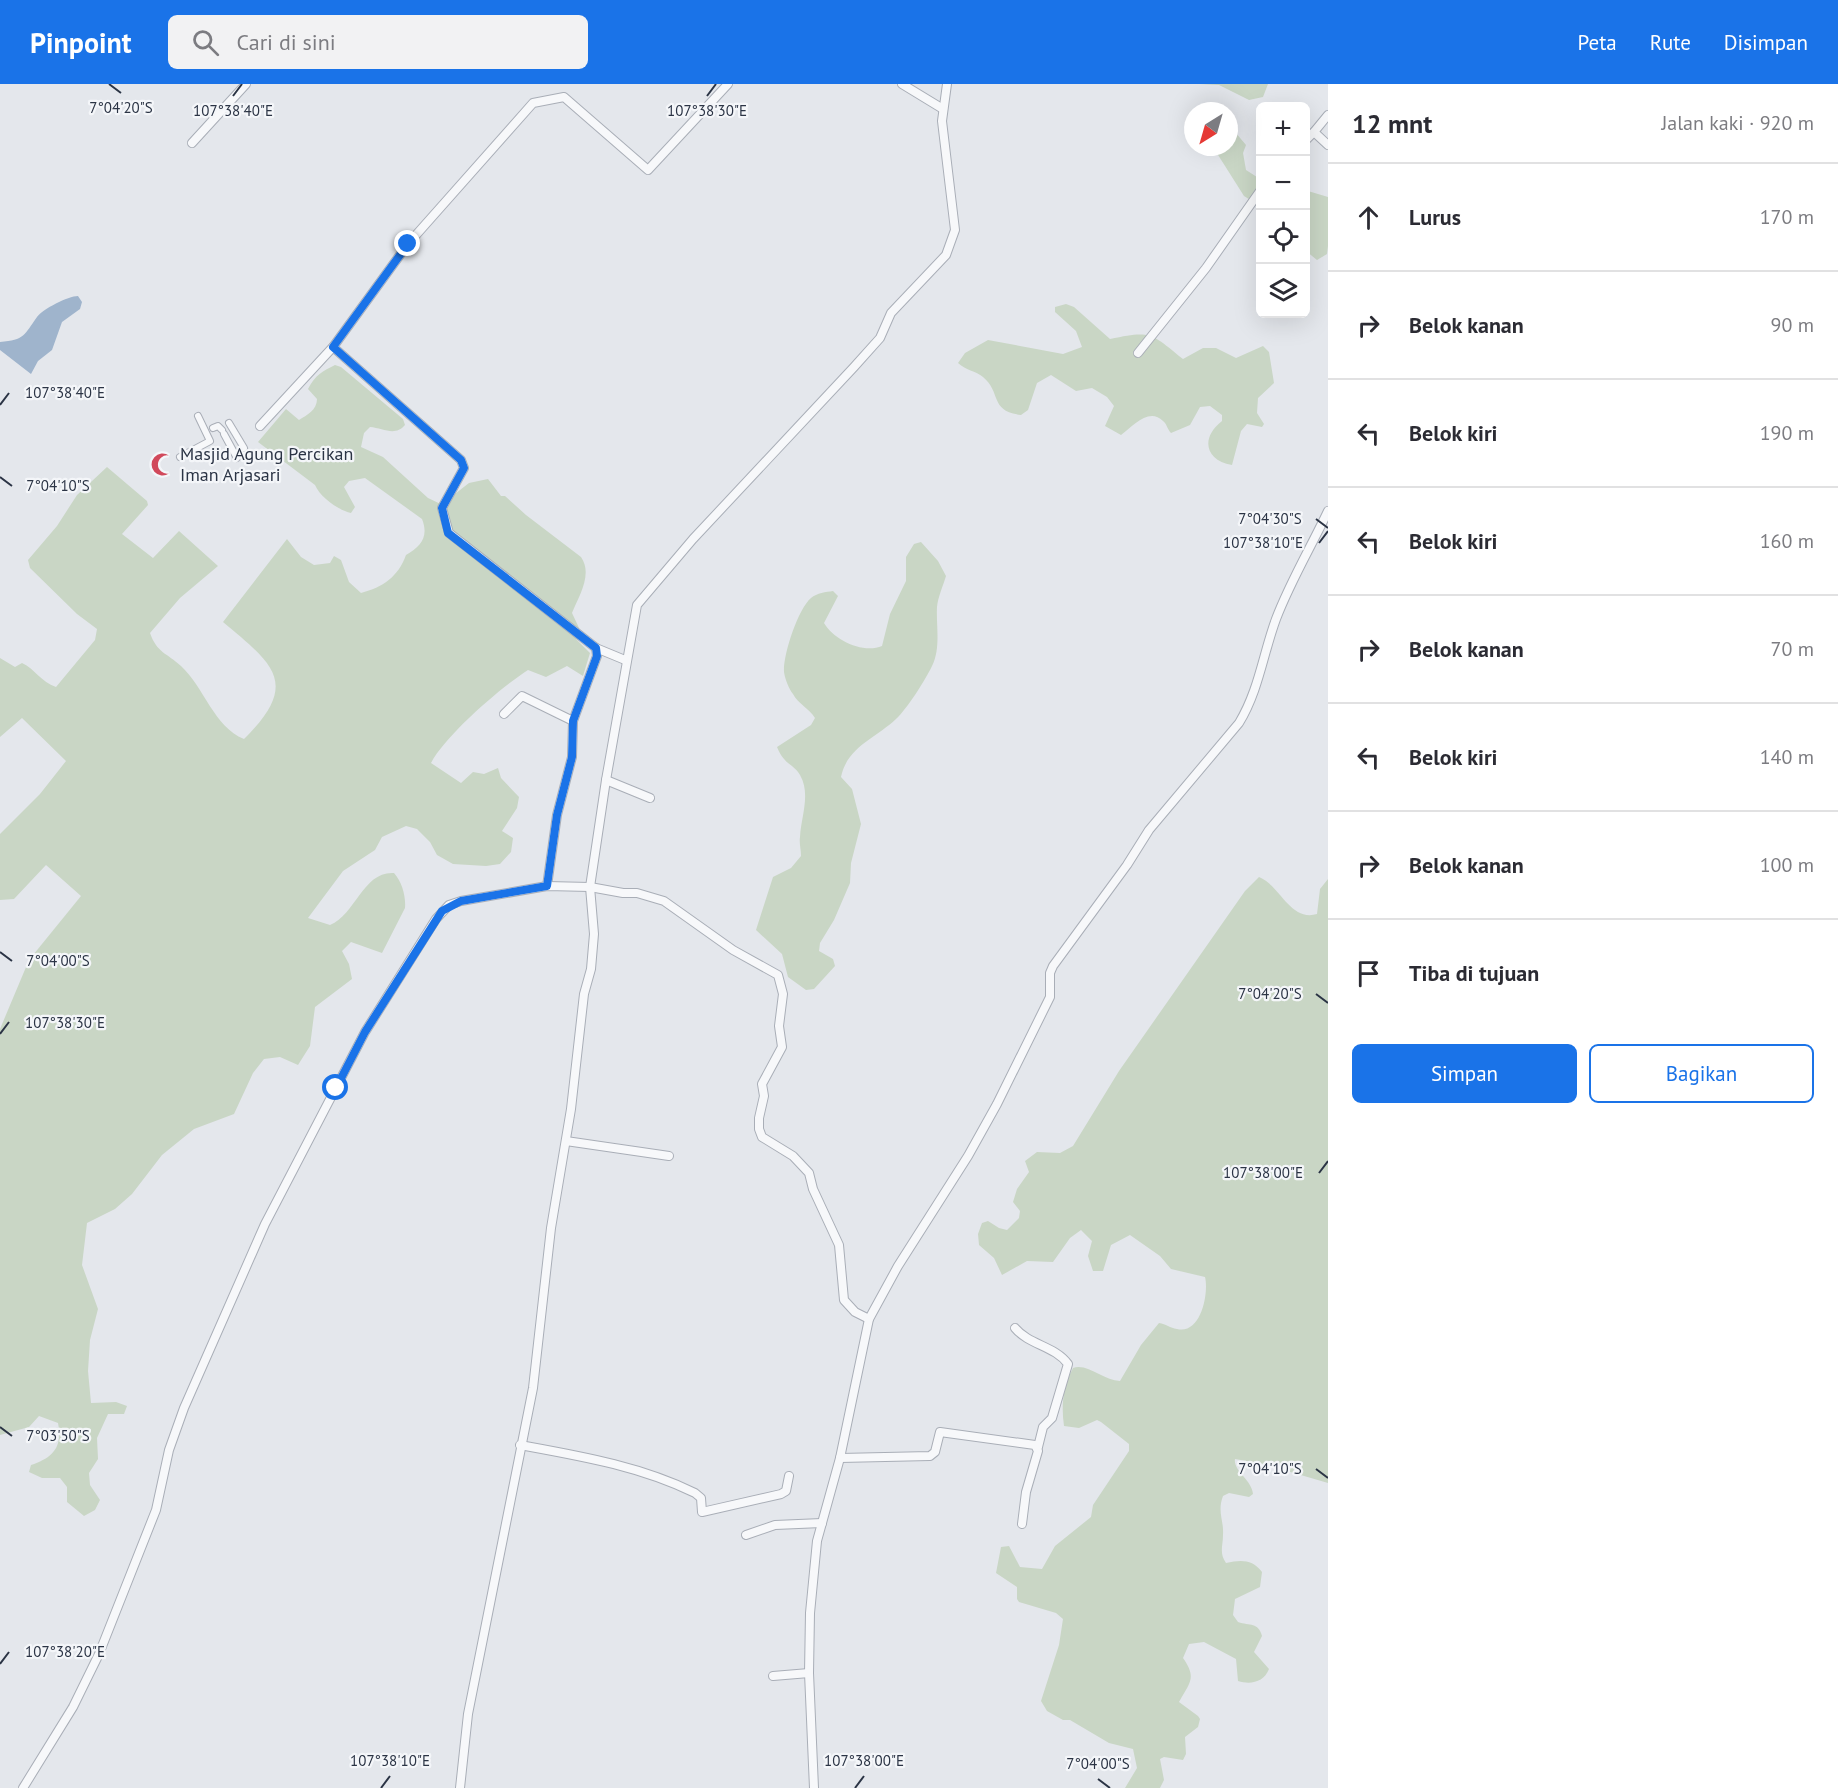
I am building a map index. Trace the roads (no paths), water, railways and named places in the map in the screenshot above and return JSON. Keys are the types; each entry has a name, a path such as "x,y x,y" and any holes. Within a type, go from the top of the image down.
{"street":[{"path":"192,143 246,84"},
{"path":"260,426 333,347 408,244 533,103 564,97 648,170 728,84"},
{"path":"902,84 943,110"},
{"path":"460,1788 468,1714 533,1388 551,1228 566,1141 584,994 591,969 594,934 590,887 625,660 637,606 701,531 880,338 891,313 946,255 955,230 942,121 947,84"},
{"path":"1310,136 1328,115"},
{"path":"1314,132 1328,145"},
{"path":"1138,352 1206,268 1256,197"},
{"path":"333,347 461,460 464,468 442,508 448,533 596,648 625,660"},
{"path":"180,457 210,442 209,430 198,416"},
{"path":"229,423 228,434 237,445"},
{"path":"209,430 218,426 228,434 237,445 237,458"},
{"path":"814,1788 809,1673 810,1613 822,1523 840,1458 869,1319 898,1266 968,1156 997,1104 1050,997 1050,973 1053,966 1127,865 1149,830 1239,723 1247,709 1269,650 1276,619 1328,511"},
{"path":"547,886 557,815 572,757 573,721 597,656 596,648"},
{"path":"504,714 522,696 573,721"},
{"path":"606,780 650,798"},
{"path":"23,1788 73,1707 99,1654 156,1510 169,1450 184,1408 265,1224 365,1032 442,911 461,901 547,886 590,887 656,897 733,950 775,973 781,980 783,993 779,1026 782,1047 762,1084 764,1096 759,1130 769,1143 792,1156 806,1169 839,1245 844,1300 855,1312 869,1319"},
{"path":"566,1141 669,1156"},
{"path":"1015,1328 1020,1335 1062,1358 1068,1364 1052,1418 1045,1424 1038,1447 1026,1492 1022,1524"},
{"path":"840,1458 930,1456 935,1452 940,1432 979,1436 1038,1447"},
{"path":"520,1445 618,1465 650,1474 694,1493 700,1498 702,1512 781,1494 786,1491 789,1476"},
{"path":"746,1534 775,1525 822,1523"},
{"path":"773,1676 809,1673"}],"water":[{"path":"78,296 82,302 80,309 62,322 52,350 38,361 31,374 0,350 0,342 23,336 45,310"}],"place":[{"name":"Masjid Agung Percikan Iman Arjasari","path":"162,464"}]}
